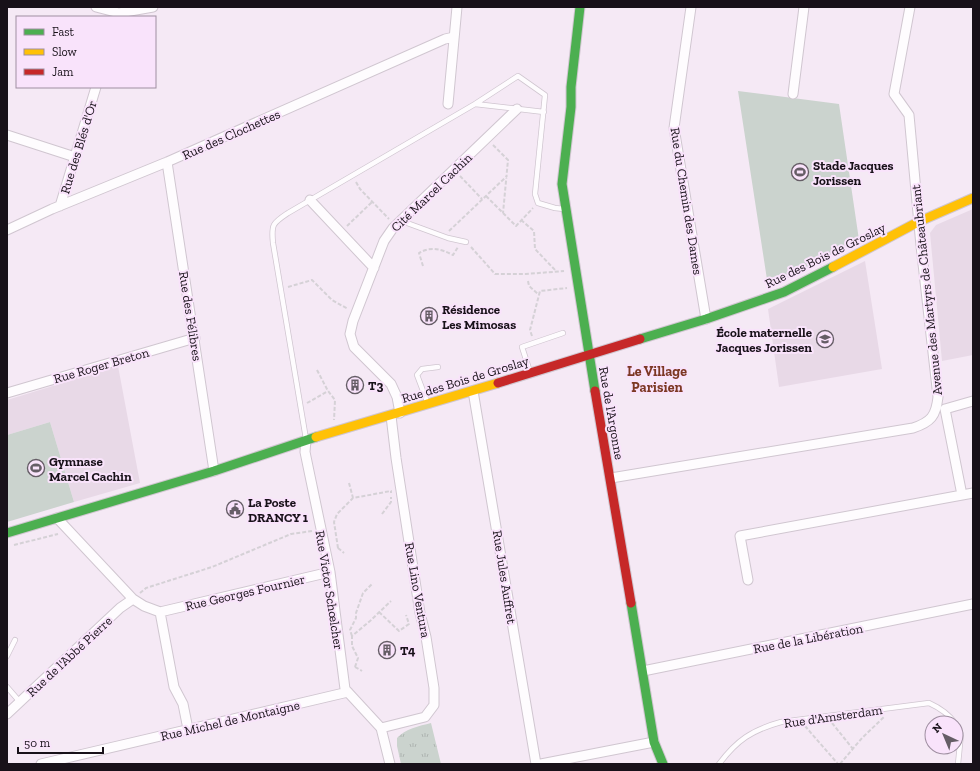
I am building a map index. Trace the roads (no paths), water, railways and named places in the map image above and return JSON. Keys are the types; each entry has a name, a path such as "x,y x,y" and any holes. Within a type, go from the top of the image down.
{"street":[{"path":"96,7 119,12 130,12 153,7"},
{"path":"448,104 457,7"},
{"name":"Rue de l'Argonne","path":"580,7 562,184 654,742 663,764"},
{"path":"793,94 804,7"},
{"name":"Avenue des Martyrs de Châteaubriant","path":"611,478 913,428 925,424 939,410 918,222 908,115 894,94 910,7"},
{"name":"Rue du Chemin des Dames","path":"691,9 674,128 706,319"},
{"name":"Rue des Clochettes","path":"7,230 454,37"},
{"name":"Rue des Blés d'Or","path":"60,206 96,88"},
{"name":"Cité Marcel Cachin","path":"400,413 391,384 354,347 350,334 356,314 384,241 398,223 517,109"},
{"path":"7,135 75,157"},
{"name":"Rue des Félibres","path":"167,162 195,338 214,471"},
{"name":"Rue des Bois de Groslay","path":"7,533 214,471 306,440 473,391 530,372 706,319 784,292 918,222 973,198"},
{"path":"310,200 374,268"},
{"name":"Rue Roger Breton","path":"7,393 195,338"},
{"name":"Rue Jules Auffret","path":"473,391 536,764"},
{"path":"962,495 939,410 973,401"},
{"name":"Rue Lino Ventura","path":"381,728 425,716 434,705 434,688 426,637 420,613 390,416"},
{"name":"Rue Victor Schœlcher","path":"306,440 305,452 330,572 346,689 348,692"},
{"path":"748,580 740,536 973,493"},
{"path":"57,518 133,599 144,606 160,612 174,687 183,704 188,730"},
{"name":"Rue Georges Fournier","path":"160,612 330,572"},
{"name":"Rue de l'Abbé Pierre","path":"7,714 120,608 133,599"},
{"name":"Rue de la Libération","path":"643,671 973,604"},
{"path":"348,692 381,728 390,764"},
{"name":"Rue Michel de Montaigne","path":"41,764 348,692"},
{"path":"541,764 654,742"}],"lane":[{"path":"306,440 273,243 273,225 284,216 310,200 475,104 518,76 545,95 535,194 538,203 566,210"},
{"path":"475,104 544,112"},
{"path":"398,223 407,224 464,242"},
{"path":"530,372 522,346 563,333"},
{"path":"428,404 417,375 422,369 438,367"},
{"path":"7,656 15,640"},
{"path":"7,687 20,702"},
{"name":"Rue d'Amsterdam","path":"719,764 729,751 746,736 764,727 781,722 930,703 941,709 948,715"}],"place":[{"name":"Stade Jacques Jorissen","path":"800,172"},
{"name":"Résidence Les Mimosas","path":"429,316"},
{"name":"École maternelle Jacques Jorissen","path":"825,339"},
{"name":"T3","path":"355,385"},
{"name":"Gymnase Marcel Cachin","path":"36,468"},
{"name":"La Poste DRANCY 1","path":"235,509"},
{"name":"T4","path":"387,650"}],"district":[{"name":"Le Village Parisien","path":"657,380"}]}
